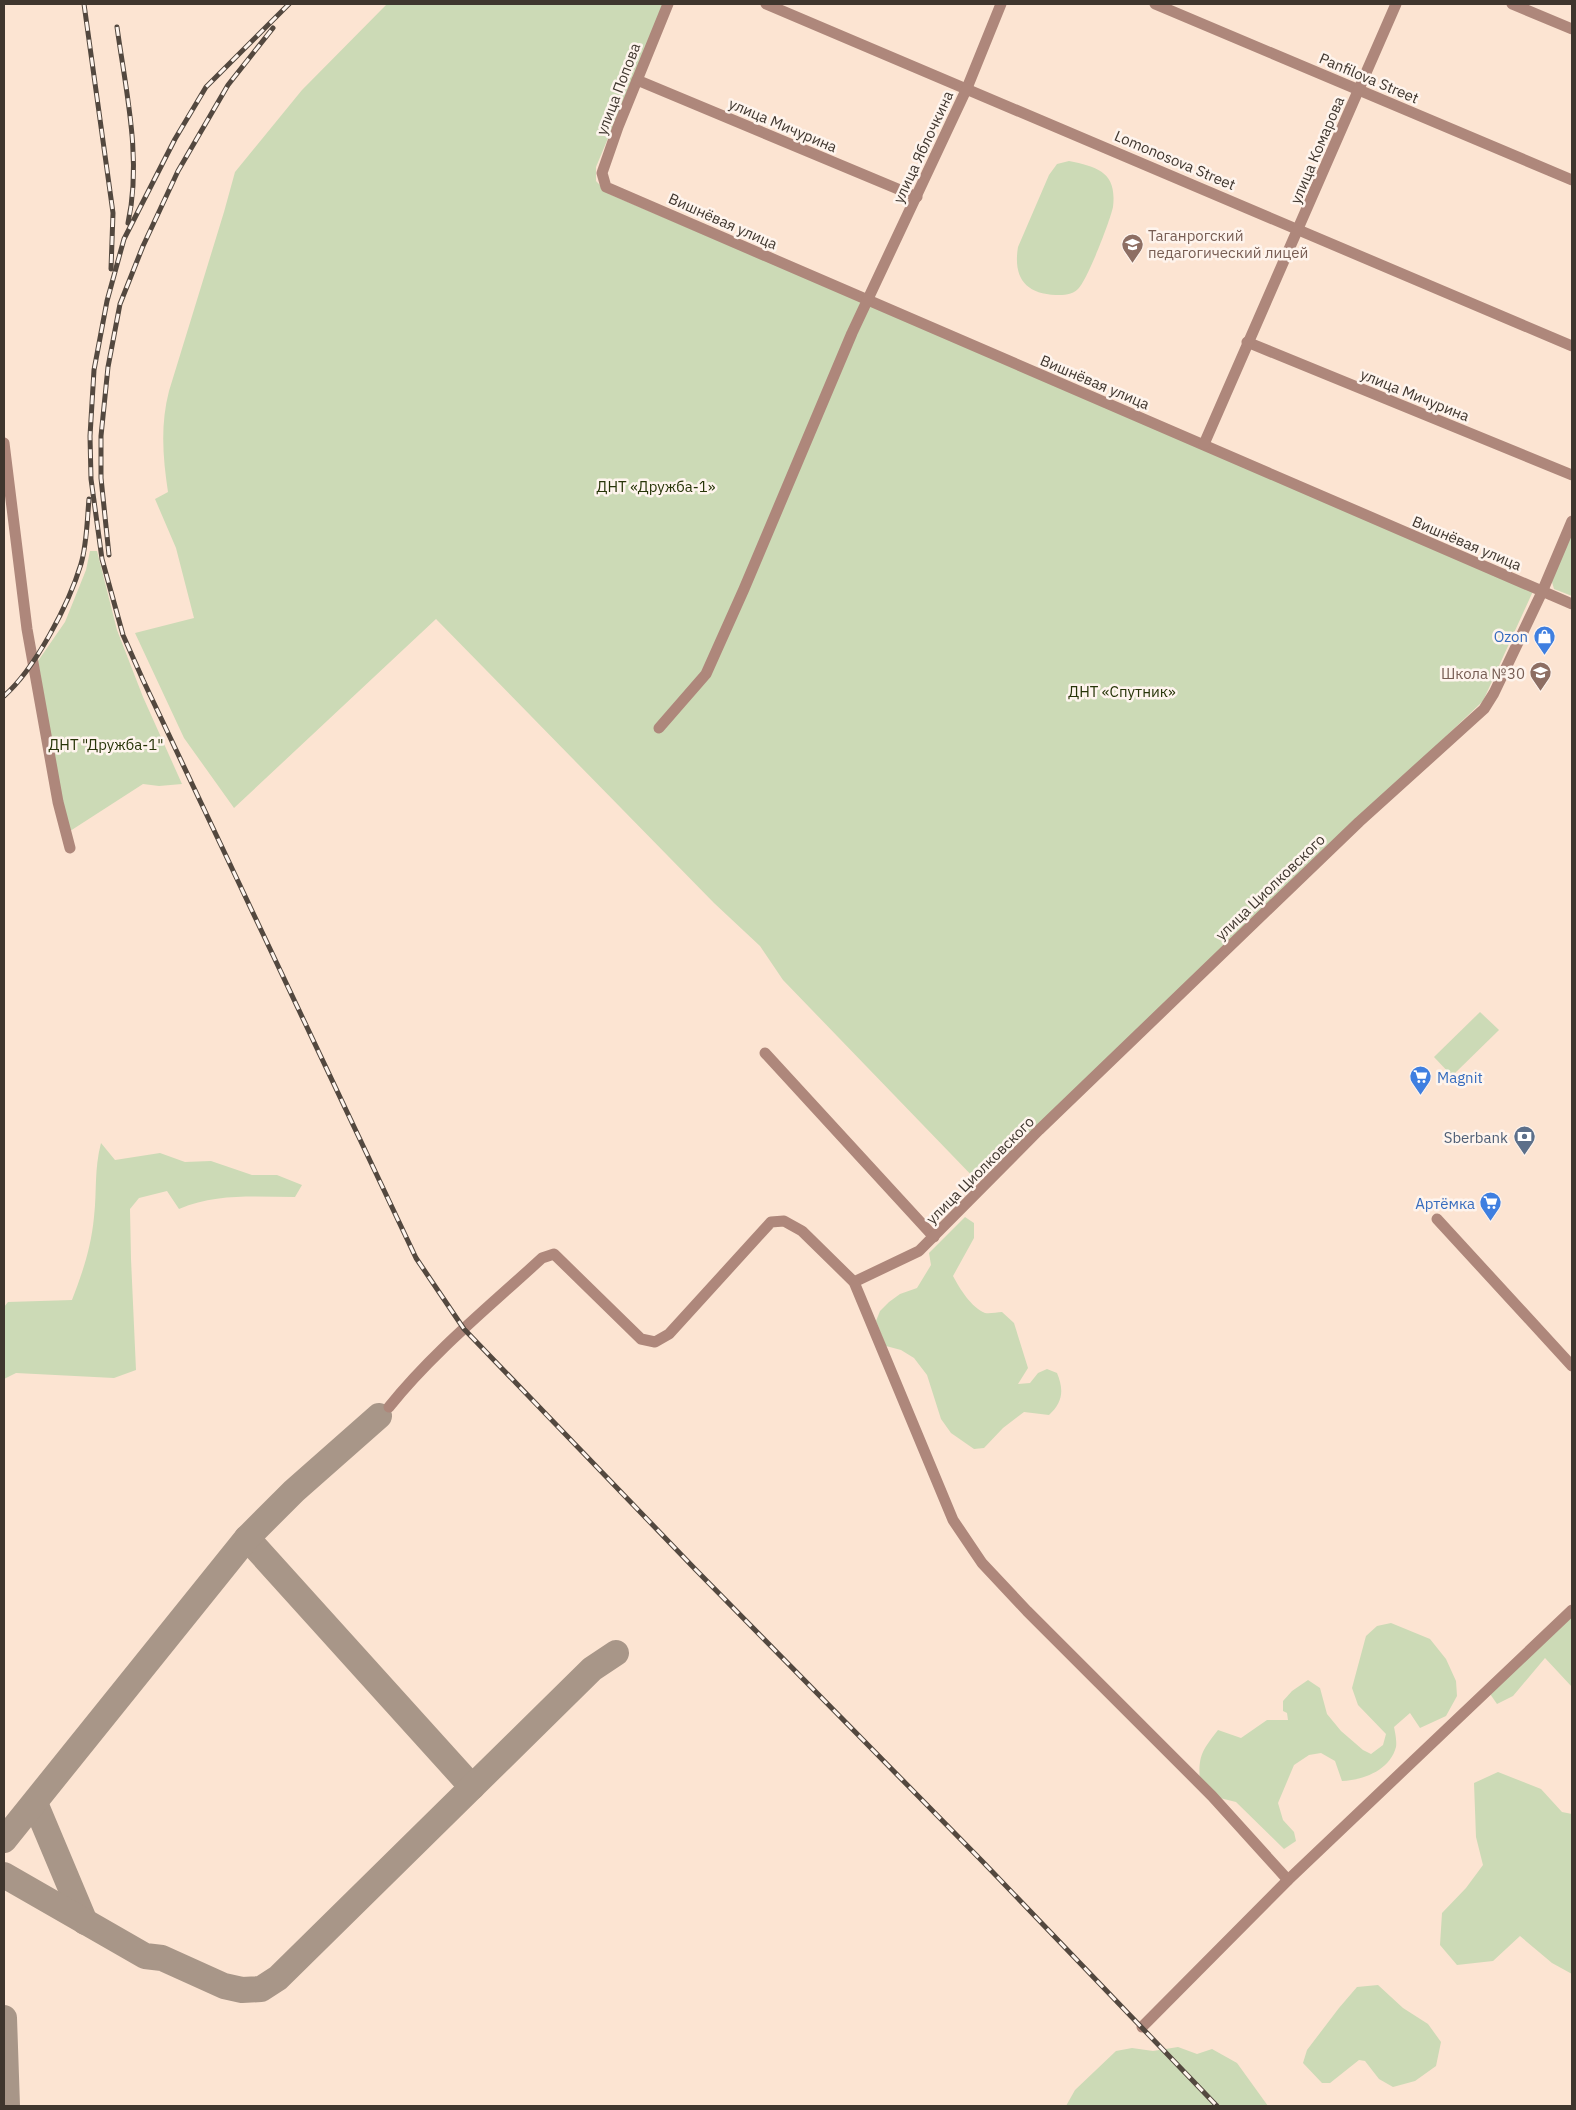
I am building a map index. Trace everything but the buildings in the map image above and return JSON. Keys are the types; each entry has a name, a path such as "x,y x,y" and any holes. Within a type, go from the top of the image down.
{"street":[{"name":"улица Попова","path":"606,186 602,173 668,4"},
{"name":"Lomonosova Street","path":"766,4 1299,228 1572,346"},
{"name":"улица Яблочкина","path":"659,728 706,674 744,590 849,340 967,88 1002,4"},
{"name":"Panfilova Street","path":"1155,4 1572,180"},
{"name":"улица Комарова","path":"1204,444 1396,4"},
{"path":"1512,4 1572,29"},
{"name":"улица Мичурина","path":"638,80 917,197"},
{"name":"Вишнёвая улица","path":"606,186 1572,604"},
{"name":"улица Мичурина","path":"1247,342 1572,475"},
{"path":"4,443 27,629 58,802 70,848"},
{"name":"улица Циолковского","path":"854,1282 920,1251 1040,1130 1359,822 1484,708 1494,693 1542,592 1572,521"},
{"name":"улица Циолковского","path":"765,1053 934,1237"},
{"path":"1436,1219 1572,1366"},
{"path":"389,1407 403,1390 470,1324 542,1258 554,1254 641,1339 655,1342 669,1334 771,1222 784,1221 802,1231 854,1282 953,1520 982,1563 1026,1611 1212,1796 1288,1880"},
{"path":"1142,2026 1288,1880 1572,1610"}],"green space":[{"path":"387,4 664,4 596,167 596,181 609,194 1534,589 1483,701 978,1182 783,980 760,946 714,903 436,619 234,808 184,738 135,633 194,618 176,548 155,499 168,492 163,429 169,391 235,172 302,90"},
{"path":"1069,161 1089,166 1104,173 1112,186 1113,207 1103,237 1082,284 1078,289 1065,295 1045,294 1029,287 1024,282 1017,267 1018,247 1049,175 1057,164"},
{"path":"1572,522 1572,596 1554,589 1550,575"},
{"name":"ДНТ \"Дружба-1\"","path":"90,551 97,551 117,630 143,697 182,784 159,786 143,784 67,833 38,661 65,622 86,570"},
{"path":"1480,1012 1499,1030 1452,1076 1434,1057"},
{"path":"101,1143 115,1160 160,1153 185,1162 211,1161 252,1175 277,1175 302,1185 295,1197 222,1198 208,1200 179,1209 167,1191 139,1198 130,1209 136,1370 114,1378 16,1373 4,1379 4,1307 8,1302 72,1300 91,1239 95,1207 97,1162"},
{"path":"965,1217 974,1223 974,1238 953,1276 966,1297 975,1307 985,1313 1002,1312 1014,1323 1028,1368 1018,1384 1030,1383 1038,1373 1047,1369 1057,1373 1061,1385 1060,1400 1049,1415 1024,1412 1003,1428 984,1448 974,1449 951,1433 941,1419 927,1375 914,1358 901,1350 886,1346 876,1321 880,1311 889,1302 900,1294 917,1288 931,1265 929,1253"},
{"path":"1572,1611 1572,1687 1545,1658 1513,1696 1497,1704 1488,1691"},
{"path":"1391,1623 1430,1639 1446,1659 1456,1681 1457,1696 1446,1716 1420,1728 1410,1713 1394,1727 1396,1747 1393,1755 1382,1768 1367,1776 1342,1781 1335,1761 1321,1753 1309,1755 1294,1765 1278,1803 1283,1820 1294,1832 1296,1841 1284,1849 1236,1802 1212,1796 1200,1784 1200,1760 1204,1749 1218,1730 1241,1738 1267,1720 1288,1720 1287,1713 1283,1711 1283,1701 1292,1691 1308,1680 1320,1688 1327,1714 1341,1731 1363,1750 1371,1754 1383,1745 1386,1734 1358,1705 1352,1688 1366,1636 1377,1626"},
{"path":"1498,1772 1541,1789 1562,1812 1572,1814 1572,1974 1552,1963 1520,1936 1493,1961 1457,1965 1440,1945 1442,1913 1466,1888 1483,1865 1476,1837 1474,1783"},
{"path":"1378,1985 1403,2008 1428,2024 1441,2042 1436,2066 1415,2081 1393,2087 1379,2079 1365,2061 1359,2060 1330,2083 1322,2083 1303,2063 1307,2050 1357,1987"},
{"path":"1178,2047 1197,2054 1212,2049 1237,2063 1268,2106 1066,2106 1075,2090 1116,2051 1132,2048 1153,2051"}],"taxiway":[{"path":"4,1840 247,1538 294,1491 379,1416"},
{"path":"247,1538 472,1787"},
{"path":"4,1875 145,1956 162,1958 224,1986 242,1990 261,1989 278,1978 592,1669 616,1653"},
{"path":"35,1803 85,1922"},
{"path":"4,2018 7,2106"}],"railway":[{"path":"84,4 113,213 111,269"},
{"path":"289,4 206,87 175,139 124,239 107,301 94,370 90,436 91,479 102,559 123,635 416,1258 464,1329 696,1570 983,1862 1217,2106"},
{"path":"117,27 133,150 132,199 128,223"},
{"path":"109,555 101,478 101,436 108,367 120,304 143,246 178,171 228,85 273,28"},
{"path":"4,696 16,684 39,653 60,616 76,580 83,556 89,499"}],"place":[{"name":"Таганрогский педагогический лицей","path":"1132,263"},
{"name":"Ozon","path":"1544,655"},
{"name":"Школа №30","path":"1541,692"},
{"name":"Magnit","path":"1421,1096"},
{"name":"Sberbank","path":"1524,1156"},
{"name":"Артёмка","path":"1491,1222"}],"park label":[{"name":"ДНТ «Дружба-1»","path":"656,486"},
{"name":"ДНТ «Спутник»","path":"1122,691"}]}
